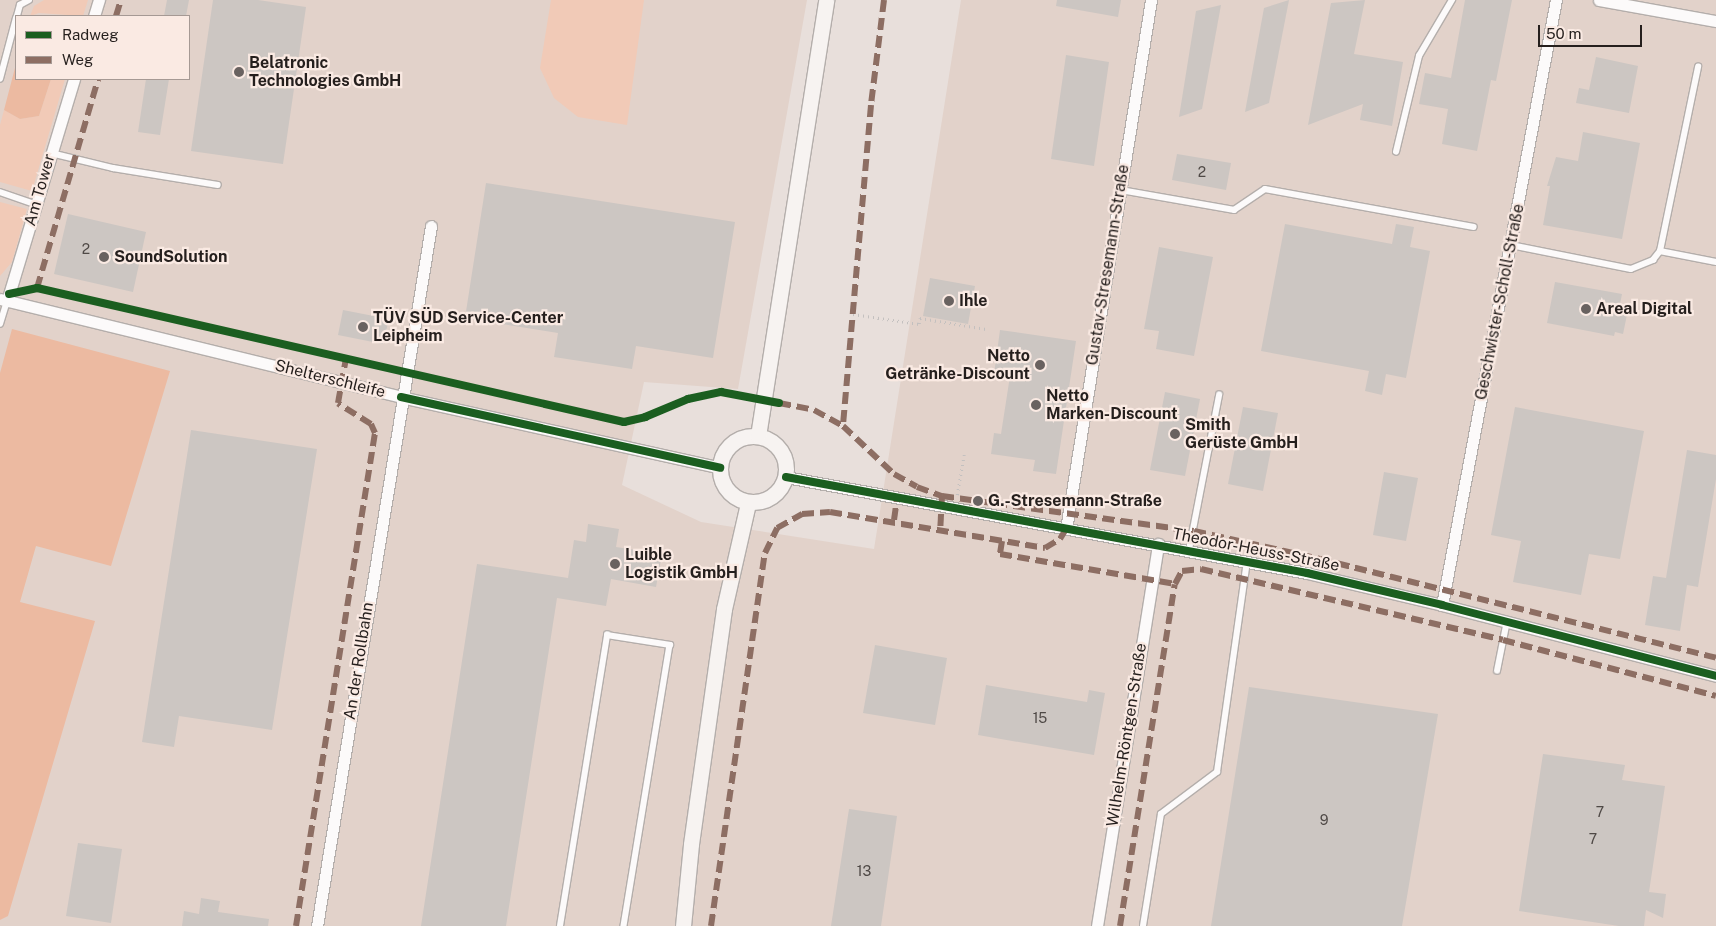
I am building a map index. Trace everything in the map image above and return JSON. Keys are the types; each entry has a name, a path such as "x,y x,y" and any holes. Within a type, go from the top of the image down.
{"main road":[{"path":"758,436 826,0"},
{"path":"758,436 778,446 784,456 786,477 772,497 748,503 727,491 720,468 723,454 732,444 744,437 758,436"},
{"path":"683,926 690,844 724,609 748,503"}],"street":[{"path":"94,15 99,0"},
{"name":"Gustav-Stresemann-Straße","path":"1066,529 1150,0"},
{"name":"Geschwister-Scholl-Straße","path":"1442,604 1556,0"},
{"path":"1599,0 1716,21"},
{"name":"Am Tower","path":"4,300 36,205 74,80"},
{"name":"An der Rollbahn","path":"317,926 431,226"},
{"name":"Shelterschleife","path":"4,300 402,397 720,468"},
{"name":"Theodor-Heuss-Straße","path":"786,477 1066,529 1158,544 1247,562 1442,604 1716,676"},
{"name":"Wilhelm-Röntgen-Straße","path":"1097,926 1158,544"}],"lane":[{"path":"17,15 20,5 29,0"},
{"path":"1396,152 1419,56 1452,0"},
{"path":"0,79 15,21"},
{"path":"1511,245 1631,269 1653,260 1660,251 1698,67"},
{"path":"51,153 218,185"},
{"path":"1120,189 1234,210 1265,189 1474,227"},
{"path":"0,192 36,205"},
{"path":"1660,251 1716,262"},
{"path":"0,324 4,300"},
{"path":"1189,550 1219,395"},
{"path":"1143,926 1161,814 1217,772 1247,562"},
{"path":"1497,671 1507,621"},
{"path":"560,926 607,635 670,645 624,926"}],"path":[{"path":"853,314 919,324 920,318 986,328"},
{"path":"957,498 964,455"}],"shaded area":[{"path":"0,0 807,0 738,389 644,382 622,485 701,522 874,549 961,0 1716,0 1716,926 0,926"},
{"path":"44,0 88,0 83,15 39,13 30,15 34,6"},
{"path":"551,0 644,0 627,125 578,117 554,98 540,68"},
{"path":"15,68 15,80 51,80 39,116 20,119 4,110"},
{"path":"51,80 65,80 32,191 0,182 0,125 4,110 20,119 39,116"},
{"path":"0,202 27,209 12,262 0,276"},
{"path":"12,329 170,371 111,566 36,546 20,602 95,621 8,916 0,920 0,373"}],"building":[{"path":"167,0 189,0 186,15 164,15"},
{"path":"213,0 258,0 306,7 283,164 191,151"},
{"path":"1057,0 1121,0 1118,17 1056,6"},
{"path":"1289,0 1269,103 1245,112 1264,8"},
{"path":"1365,0 1354,54 1403,62 1392,126 1360,120 1363,104 1308,125 1331,3"},
{"path":"1465,0 1512,0 1496,81 1491,80 1477,151 1442,144 1448,109 1419,104 1425,73 1451,78"},
{"path":"1221,5 1202,109 1179,117 1196,11"},
{"path":"1066,55 1109,62 1094,166 1051,159"},
{"path":"1596,57 1638,66 1629,113 1576,103 1579,88 1589,90"},
{"path":"146,80 169,80 160,135 138,132"},
{"path":"1583,132 1640,143 1622,239 1543,225 1550,186 1547,186 1556,157 1578,161"},
{"path":"1177,154 1231,163 1226,190 1172,180"},
{"path":"486,183 735,222 713,358 636,346 632,369 554,357 558,333 465,318"},
{"path":"68,214 146,232 133,292 54,274"},
{"path":"1285,224 1392,244 1396,224 1414,227 1410,247 1430,251 1406,378 1386,374 1382,395 1365,391 1369,371 1261,351"},
{"path":"1159,247 1213,257 1194,356 1156,349 1159,331 1144,329"},
{"name":"Ihle","path":"930,278 975,286 968,324 923,316"},
{"name":"Areal Digital","path":"1555,282 1622,294 1619,309 1628,310 1623,334 1615,332 1614,336 1547,323"},
{"name":"TÜV SÜD Service-Center Leipheim","path":"343,310 389,319 383,344 338,335"},
{"name":"Netto Marken-Discount","path":"1000,330 1076,341 1056,474 1033,471 1035,460 991,454 994,433 1001,434 1010,376 994,374"},
{"name":"Smith Gerüste GmbH","path":"1165,392 1200,399 1185,476 1150,470"},
{"path":"1243,407 1278,413 1263,491 1228,484"},
{"path":"1515,407 1644,431 1620,559 1589,554 1581,595 1513,582 1521,541 1491,535"},
{"path":"191,430 317,449 272,730 179,716 174,747 142,742"},
{"path":"1687,450 1716,455 1716,479 1698,587 1687,585 1680,631 1645,625 1653,576 1666,578"},
{"path":"1384,472 1418,478 1406,541 1373,535"},
{"path":"588,524 619,529 616,547 662,554 656,587 611,579 606,606 557,598 506,926 421,926 477,564 568,578 574,540 586,542"},
{"path":"875,645 947,658 935,725 863,713"},
{"path":"986,685 1087,702 1089,690 1105,693 1094,755 978,735"},
{"path":"1249,687 1438,714 1402,926 1211,926"},
{"path":"1543,754 1625,765 1622,780 1665,786 1649,892 1666,894 1663,918 1646,910 1644,926 1619,926 1519,911"},
{"path":"849,809 897,816 881,926 831,926"},
{"path":"78,843 122,849 111,923 66,916"},
{"path":"201,898 220,901 218,912 269,919 268,926 182,926 184,911 199,914"}],"marked path":[{"path":"116,15 121,0"},
{"path":"884,0 871,105 843,426 894,474 917,487 942,496 940,529"},
{"path":"37,288 98,80"},
{"path":"296,926 375,433 371,424 338,403 346,358"},
{"path":"779,403 814,410 843,426"},
{"path":"942,496 1194,531 1320,559 1716,658"},
{"path":"894,520 897,499"},
{"path":"711,926 765,553 777,528 802,514 830,512 1045,548 1060,539 1066,529"},
{"path":"1002,541 1000,554 1175,584 1182,571 1201,569 1503,640 1716,696"},
{"path":"1120,926 1175,584"}],"cycle path":[{"path":"9,294 37,288 624,422 645,417 688,399 721,392 779,403"},
{"path":"401,397 720,468"},
{"path":"786,477 1307,573 1442,605 1716,676"}],"place":[{"name":"Belatronic Technologies GmbH","path":"239,72"},
{"name":"SoundSolution","path":"104,257"},
{"name":"Ihle","path":"949,301"},
{"name":"Areal Digital","path":"1586,309"},
{"name":"TÜV SÜD Service-Center Leipheim","path":"363,327"},
{"name":"Netto Getränke-Discount","path":"1040,365"},
{"name":"Netto Marken-Discount","path":"1036,405"},
{"name":"Smith Gerüste GmbH","path":"1175,434"},
{"name":"G.-Stresemann-Straße","path":"978,501"},
{"name":"Luible Logistik GmbH","path":"615,564"}]}
